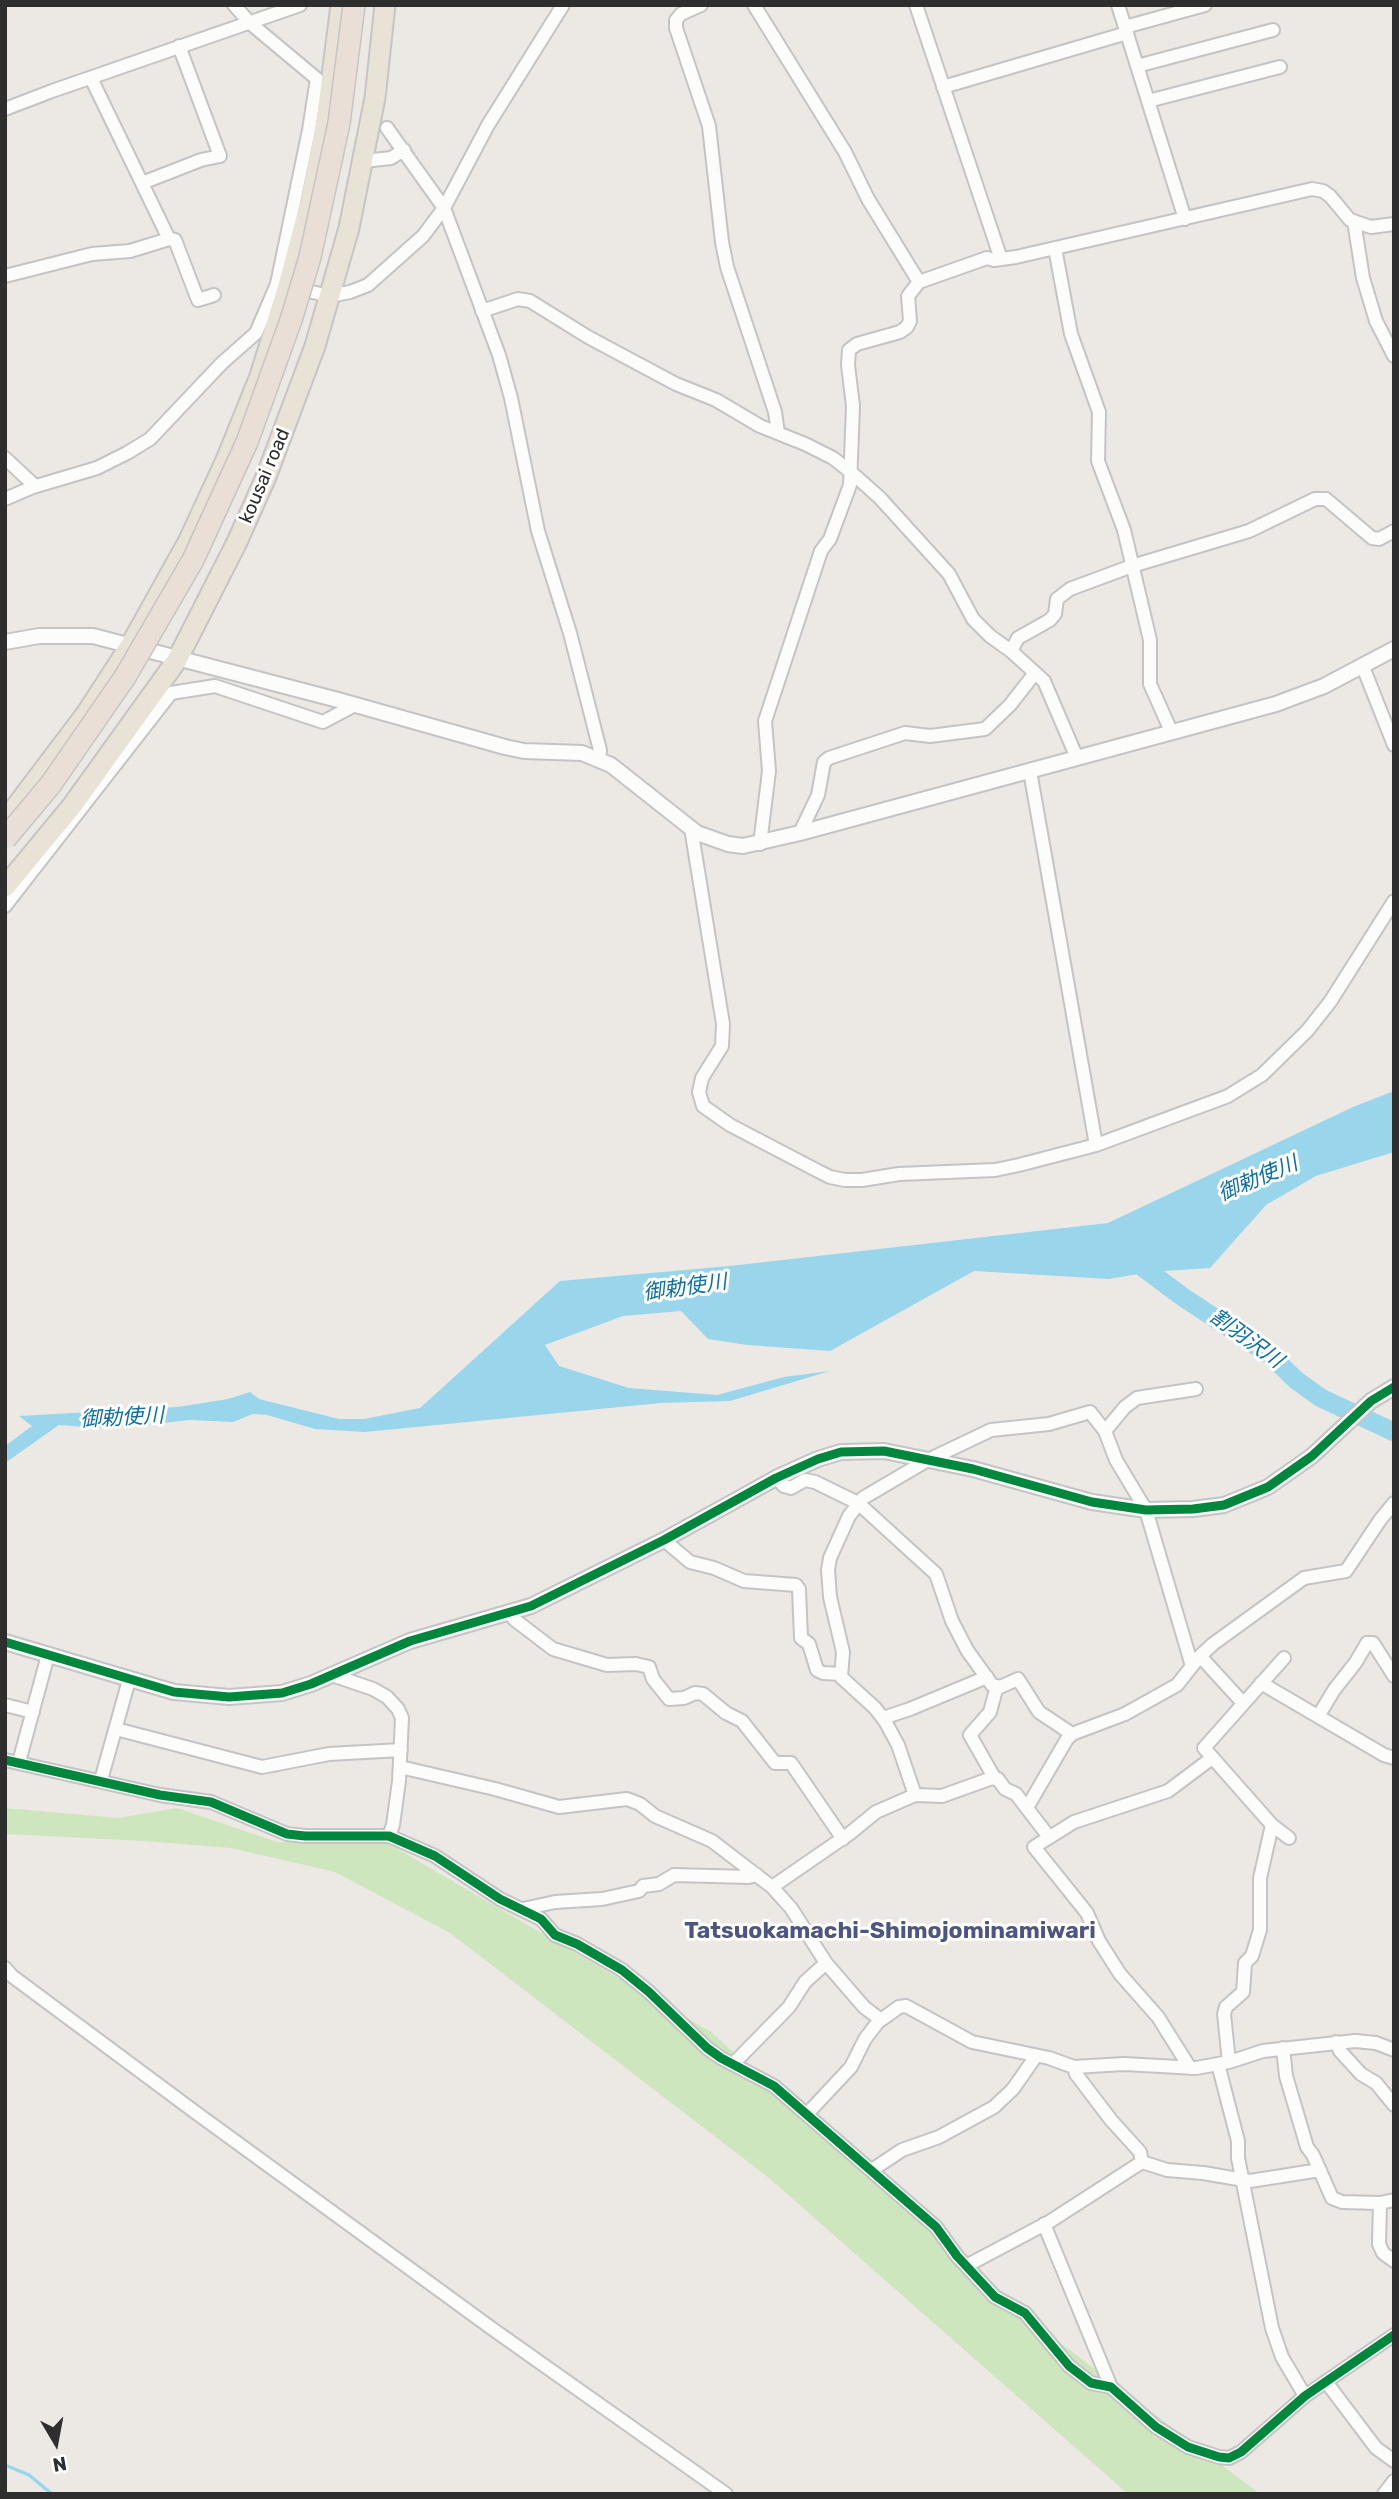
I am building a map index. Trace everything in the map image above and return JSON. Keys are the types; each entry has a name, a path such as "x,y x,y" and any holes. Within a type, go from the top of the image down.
{"highway":[{"path":"5,821 86,714 130,646 188,540 226,460 260,376 282,285 311,199 326,123 341,5"},
{"path":"5,839 51,784 125,677 193,560 247,442 291,320 316,231 340,122 354,5"},
{"name":"kousai road","path":"5,887 72,806 177,660 237,542 266,477 306,372 330,296 364,161 385,5"}],"street":[{"path":"5,499 35,486 97,468 150,439 222,363 256,333 282,285 317,79 250,23 234,5"},
{"path":"5,109 300,5"},
{"path":"282,285 330,296 350,292 368,285 424,236 444,208 488,125 563,5"},
{"path":"701,5 681,14 676,20 676,28 709,126 727,267 775,412 778,433"},
{"path":"754,5 845,152 868,199 919,282"},
{"path":"916,5 1001,259"},
{"path":"1118,5 1185,219"},
{"path":"943,87 1205,5"},
{"path":"1137,66 1273,30"},
{"path":"142,183 201,160 220,156 179,47"},
{"path":"1148,101 1280,67"},
{"path":"91,78 169,239"},
{"path":"387,128 444,208 499,355 511,398 538,531 570,632 600,750 599,759"},
{"path":"364,161 391,158 404,150"},
{"path":"760,844 769,771 765,721 821,551 830,539 850,485 852,396 847,355 857,344 900,332 907,327 908,296 919,282 986,258 1001,259 1055,248 1312,189 1324,191 1354,221 1371,227 1394,224"},
{"path":"1354,221 1363,278 1376,321 1394,356"},
{"path":"5,276 92,254 130,251 169,239 175,240 198,300 214,295"},
{"path":"1055,248 1071,334 1099,412 1098,461 1124,530 1150,640 1150,684 1171,731"},
{"path":"482,311 519,299 530,301 619,354 676,384 716,400 760,426 815,449 852,472 880,498 949,574 973,619 1044,681 1077,758"},
{"path":"5,458 35,486"},
{"path":"1012,651 1018,638 1050,620 1063,592 1132,566 1249,531 1320,498 1326,499 1372,538 1379,539 1394,531"},
{"path":"5,642 39,636 93,636 524,751 582,753 599,759 634,781 691,828 709,838 743,846 760,844 1299,696 1363,667 1394,649"},
{"path":"1363,667 1394,745"},
{"path":"800,833 818,796 824,762 829,758 905,733 930,736 985,729 1010,705 1035,673"},
{"path":"5,906 172,693 215,686 323,722 355,705"},
{"path":"1030,771 1096,1146"},
{"path":"691,828 723,1024 722,1046 702,1078 699,1092 703,1106 730,1125 818,1171 845,1180 899,1174 995,1170 1096,1146 1228,1096 1262,1075 1307,1031 1330,1002 1394,901"},
{"path":"5,1642 174,1692 238,1697 282,1693 311,1684 410,1641 509,1613 562,1592 776,1478 841,1452 884,1451 973,1469 1092,1502 1146,1510 1193,1509 1224,1505 1268,1487 1312,1456 1371,1401 1394,1387"},
{"path":"1105,1431 1125,1407 1137,1398 1196,1388"},
{"path":"915,1794 898,1745 883,1718 841,1677 843,1652 830,1597 830,1558 849,1516 863,1498 926,1461 991,1430 1049,1424 1090,1412 1105,1431 1116,1460 1146,1510 1196,1661 1243,1703"},
{"path":"776,1478 790,1488 805,1480 815,1482 858,1503 936,1574 952,1621 967,1650 992,1685 1018,1679 1039,1712 1072,1734"},
{"path":"1028,1806 1066,1739 1072,1734 1125,1714 1177,1685 1196,1661 1304,1578 1346,1571 1394,1503"},
{"path":"664,1539 690,1562 714,1568 744,1581 796,1585 799,1589 801,1638 809,1644 817,1670 841,1674"},
{"path":"509,1613 553,1649 607,1665 636,1664 649,1667 653,1679 669,1699 702,1694 726,1713 742,1721 775,1763 791,1763 843,1839"},
{"path":"1319,1715 1367,1643 1373,1643 1394,1676"},
{"path":"19,1762 48,1655"},
{"path":"1284,1658 1204,1748 1272,1825 1289,1838"},
{"path":"332,1675 373,1689 387,1697 402,1718 400,1767 393,1825 389,1836"},
{"path":"883,1718 986,1677"},
{"path":"101,1780 129,1680"},
{"path":"1261,1683 1384,1755 1394,1758"},
{"path":"997,1686 990,1712 970,1735 995,1779 1028,1806 1049,1837"},
{"path":"5,1705 33,1712"},
{"path":"116,1729 262,1767 329,1754 401,1750"},
{"path":"1190,2068 1158,2017 1120,1974 1099,1941 1087,1913 1034,1847 1074,1822 1168,1791 1212,1758"},
{"path":"5,1760 160,1795 211,1802 288,1834 389,1836 435,1856 500,1899 541,1919 555,1935 578,1944 622,1970 707,2048 774,2086 936,2227 966,2266 995,2297 1025,2313 1069,2366 1091,2383 1111,2387"},
{"path":"400,1767 559,1807 627,1799 640,1804 655,1816 712,1841 772,1887 791,1908 826,1963 864,2007 881,2020"},
{"path":"772,1887 843,1839 876,1812 915,1794 942,1796 995,1779"},
{"path":"1272,1825 1260,1878 1260,1930 1252,1956 1245,1963 1243,1992 1226,2007 1224,2014 1223,2063 1272,2328 1282,2357 1305,2396"},
{"path":"523,1909 555,1902 602,1899 639,1891 643,1886 659,1884 674,1875 757,1875"},
{"path":"733,2064 789,2007 805,1982 826,1963"},
{"path":"5,1968 12,1976 206,2120 494,2330 726,2494"},
{"path":"807,2114 852,2067 865,2039 881,2020 899,2007 906,2006 972,2042 1049,2058 1074,2067 1124,2064 1190,2068 1223,2063 1263,2050 1336,2042 1376,2043 1394,2050"},
{"path":"1336,2042 1340,2051 1361,2074 1376,2083 1394,2105"},
{"path":"1283,2048 1286,2076 1307,2147 1314,2155 1332,2198 1342,2202 1387,2202 1380,2244 1383,2253 1394,2261"},
{"path":"873,2170 902,2150 939,2137 994,2107 1013,2089 1036,2056"},
{"path":"1074,2067 1076,2074 1111,2120 1140,2152 1142,2162"},
{"path":"1142,2162 1167,2170 1243,2180 1320,2170"},
{"path":"966,2266 1044,2224 1142,2162"},
{"path":"1044,2224 1111,2387 1156,2427 1188,2446 1219,2457 1230,2458 1241,2452 1305,2396 1394,2335"},
{"path":"1327,2383 1376,2448 1394,2461"},
{"path":"1384,2494 1394,2481"}],"green space":[{"path":"5,1808 118,1818 177,1808 277,1842 389,1844 711,2032 1034,2323 1260,2494 1128,2494 769,2178 450,1933 335,1872 231,1848 5,1834"}],"water":[{"name":"御勅使川","path":"1394,1091 1394,1152 1316,1176 1266,1205 1210,1268 1150,1272 1109,1279 974,1271 830,1351 747,1345 708,1339 681,1311 623,1316 545,1345 559,1366 629,1388 717,1395 784,1377 830,1371 730,1401 661,1403 365,1432 315,1429 267,1415 253,1414 233,1422 189,1420 110,1429 59,1425 5,1463 5,1446 32,1426 19,1416 178,1407 228,1399 250,1392 259,1399 339,1419 364,1419 420,1408 560,1281 730,1266 1108,1223 1353,1107"}],"waterway":[{"name":"割羽沢川","path":"1129,1257 1183,1297 1269,1354 1296,1380 1321,1398 1394,1432"},
{"path":"5,2465 29,2475 52,2494"}],"cycle path":[{"path":"5,1642 174,1692 229,1697 282,1693 311,1684 410,1641 531,1606 664,1540 776,1478 841,1452 884,1451 973,1469 1092,1502 1146,1510 1193,1509 1224,1505 1268,1487 1312,1456 1371,1401 1394,1387"},
{"path":"5,1760 160,1795 211,1802 287,1834 389,1836 435,1856 500,1899 541,1919 555,1935 577,1944 622,1970 707,2048 774,2086 936,2227 957,2256 995,2297 1025,2313 1069,2366 1091,2383 1111,2387 1156,2427 1188,2447 1229,2458 1241,2452 1305,2396 1394,2335"}],"district":[{"name":"Tatsuokamachi-Shimojominamiwari","path":"890,1931"}]}
